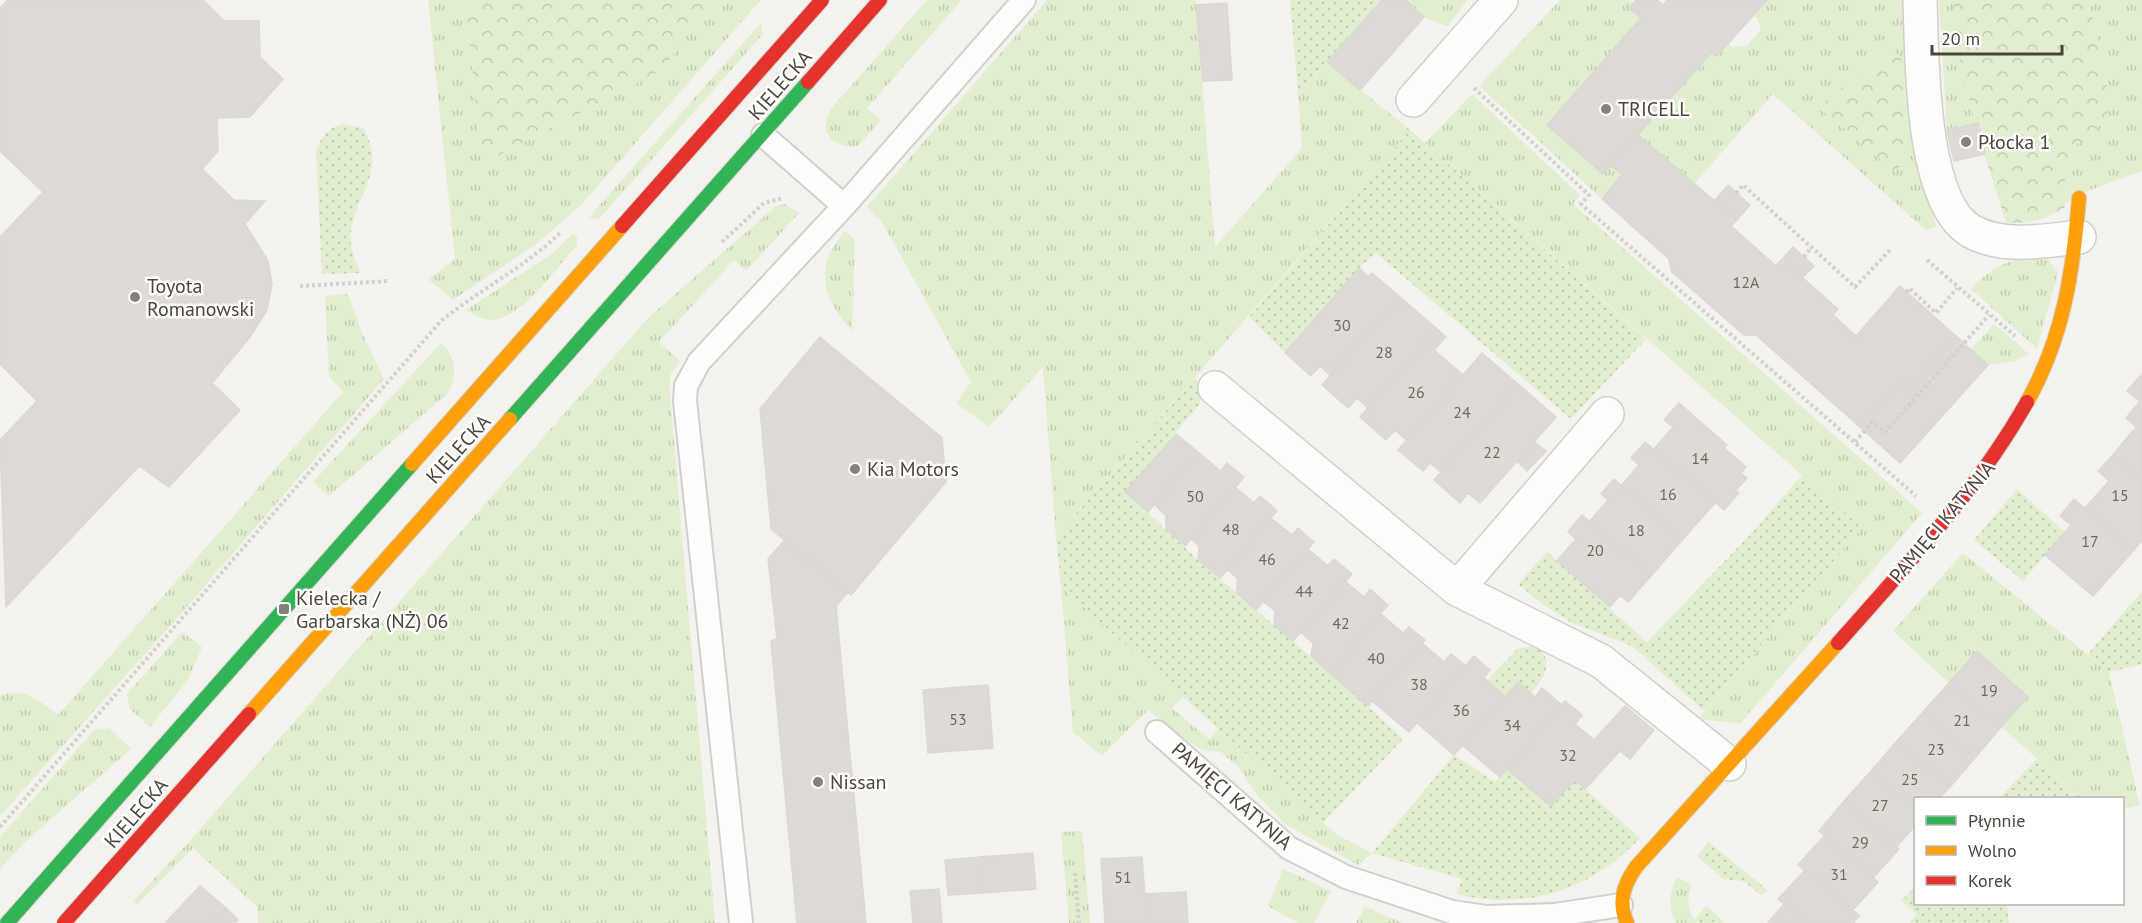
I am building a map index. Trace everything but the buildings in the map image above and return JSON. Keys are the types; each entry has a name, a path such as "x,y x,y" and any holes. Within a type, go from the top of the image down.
{"main road":[{"name":"KIELECKA","path":"7,923 822,0"},
{"name":"KIELECKA","path":"64,923 880,0"},
{"name":"PAMIĘCI KATYNIA","path":"1624,914 1625,883 1636,867 1946,522 1982,477 2019,422 2047,363 2068,302 2079,237 2079,198"}],"street":[{"path":"1413,100 1501,0"},
{"path":"1920,0 1924,99 1928,134 1942,192 1958,222 1990,239 2028,242 2079,237"},
{"path":"1215,388 1456,589 1601,661 1621,674 1729,764"},
{"path":"1456,589 1608,414"}],"lane":[{"path":"741,923 686,413 686,386 699,362 843,206 1024,0"},
{"path":"763,135 843,206"},
{"name":"PAMIĘCI KATYNIA","path":"1157,732 1289,848 1346,877 1452,912 1486,917 1624,914"}],"path":[{"path":"1446,62 1589,195 1581,204 1890,472"},
{"path":"1736,193 1743,185 1855,287 1891,249"},
{"path":"0,827 441,321 547,245 563,230"},
{"path":"1804,257 1811,248"},
{"path":"1927,260 2047,363"},
{"path":"300,286 389,281"},
{"path":"1907,292 1909,288 1936,312 1957,288"},
{"path":"1855,442 1872,422 1885,432 1989,315"},
{"path":"1074,873 1079,923"}],"green space":[{"path":"428,0 465,0 482,164 662,70 710,0 761,0 581,205 535,245 453,300 428,279 455,259"},
{"path":"465,0 710,0 710,2 662,70 482,164"},
{"path":"927,0 962,0 867,108 881,120 857,147 835,142 827,133 826,126 830,110"},
{"path":"1047,0 1196,0 1215,247 1302,148 1298,93 1327,62 1410,130 1056,537 1043,367 989,427 956,403 971,382 882,222 867,207"},
{"path":"1290,0 1382,0 1298,93"},
{"path":"1405,0 1468,0 1447,26 1424,17"},
{"path":"1560,0 1629,0 1633,3 1629,8 1641,18 1547,125 1603,174 1611,165 1622,175 1602,199 1479,86"},
{"path":"1767,0 1905,0 1913,125 1936,227 1926,230 1773,94 1695,183 1638,135 1712,52 1729,43 1732,47 1747,46 1761,29 1754,15"},
{"path":"1939,0 2142,0 2142,171 2074,196 2055,213 2042,219 2024,223 2006,223 1978,123 1947,130"},
{"path":"1952,0 2089,0 2111,107 2097,129 2070,150 2065,172 2065,207 2051,215 2030,221 2006,223 1965,85"},
{"path":"761,23 763,34 599,219 589,217"},
{"path":"1890,50 1901,56 1904,122 1911,151 1895,172 1818,107"},
{"path":"1472,94 1580,195 1573,204 1922,513 1740,724 1698,719 1862,528 1425,143"},
{"path":"343,124 363,128 370,143 372,157 372,169 358,205 351,232 352,248 361,273 322,274 316,152 325,134"},
{"path":"1410,130 1646,339 1571,419 1376,253 1359,268 1285,353 1249,317"},
{"path":"785,204 799,213 746,271 734,260 659,342 680,361 671,374 669,383 715,923 258,923 257,907 193,848 136,906 134,900 188,843 647,319 776,206"},
{"path":"845,231 855,240 852,331 834,307 825,282 828,257"},
{"path":"573,234 577,237 577,245 539,290 516,311 504,317 488,320 466,310 550,255"},
{"path":"2033,256 2047,258 2058,273 2037,349 1971,289 1999,266"},
{"path":"348,294 363,335 384,379 164,633 0,816 0,696 16,692 31,696 58,715 343,392 329,376 325,296"},
{"path":"1994,324 2029,354 2015,361 1988,365 1971,349"},
{"path":"441,343 450,355 454,367 453,380 448,393 329,496 313,482"},
{"path":"1195,378 1202,394 1199,405 1125,492 1198,560 1368,706 1403,739 1323,823 1061,587 1056,537"},
{"path":"1802,475 1862,528 1704,711 1632,646 1572,623 1545,606 1518,584 1547,552 1647,642 1750,535"},
{"path":"2017,489 2065,532 2023,581 1974,540"},
{"path":"1963,553 2109,672 2140,805 2124,809 2124,797 2081,797 2001,727 2028,697 1977,652 1949,683 1893,631"},
{"path":"1061,587 1183,697 1172,708 1209,739 1218,729 1337,835 1372,853 1358,865 1285,824 1259,797 1237,766 1221,752 1203,750 1192,744 1148,710 1102,756 1073,732"},
{"path":"2142,591 2142,664 2109,672 2088,654"},
{"path":"182,632 202,647 188,680 150,727 130,709 127,694"},
{"path":"1533,646 1542,650 1546,668 1531,693 1518,682 1505,696 1487,681 1517,649"},
{"path":"109,728 131,749 24,843 0,869 0,837 94,730"},
{"path":"1454,755 1495,782 1507,769 1551,806 1575,780 1640,838 1601,871 1579,883 1532,898 1508,900 1482,899 1457,894 1462,879 1372,853"},
{"path":"2037,759 2081,797 2000,797"},
{"path":"1082,831 1090,923 1069,923 1061,832"},
{"path":"1709,842 1767,890 1762,896 1744,881 1723,879 1697,856"},
{"path":"1283,869 1331,891 1314,923 1298,923 1268,906"},
{"path":"1677,877 1692,885 1688,905 1697,923 1676,923 1673,917 1670,900"},
{"path":"1914,888 1914,905 2007,905 2009,923 1910,923 1917,914 1901,901"},
{"path":"1706,906 1725,923 1697,923 1694,920"},
{"path":"1365,907 1403,923 1356,923"}],"traffic: fast":[{"path":"510,419 808,82"},
{"path":"7,923 412,464"}],"traffic: slow":[{"path":"2027,402 2050,353 2065,303 2074,252 2079,198"},
{"path":"412,464 622,226"},
{"path":"249,714 510,419"},
{"path":"1627,923 1622,901 1623,894 1636,867 1838,643"}],"traffic: jam":[{"path":"622,226 822,0"},
{"path":"808,82 880,0"},
{"path":"1838,643 1963,498 1986,467 2027,402"},
{"path":"64,923 249,714"}],"place":[{"name":"TRICELL","path":"1606,109"},
{"name":"Płocka 1","path":"1966,142"},
{"name":"Toyota Romanowski","path":"135,297"},
{"name":"Kia Motors","path":"855,469"},
{"name":"Kielecka / Garbarska (NŻ) 06","path":"284,609"},
{"name":"Nissan","path":"818,782"}]}
